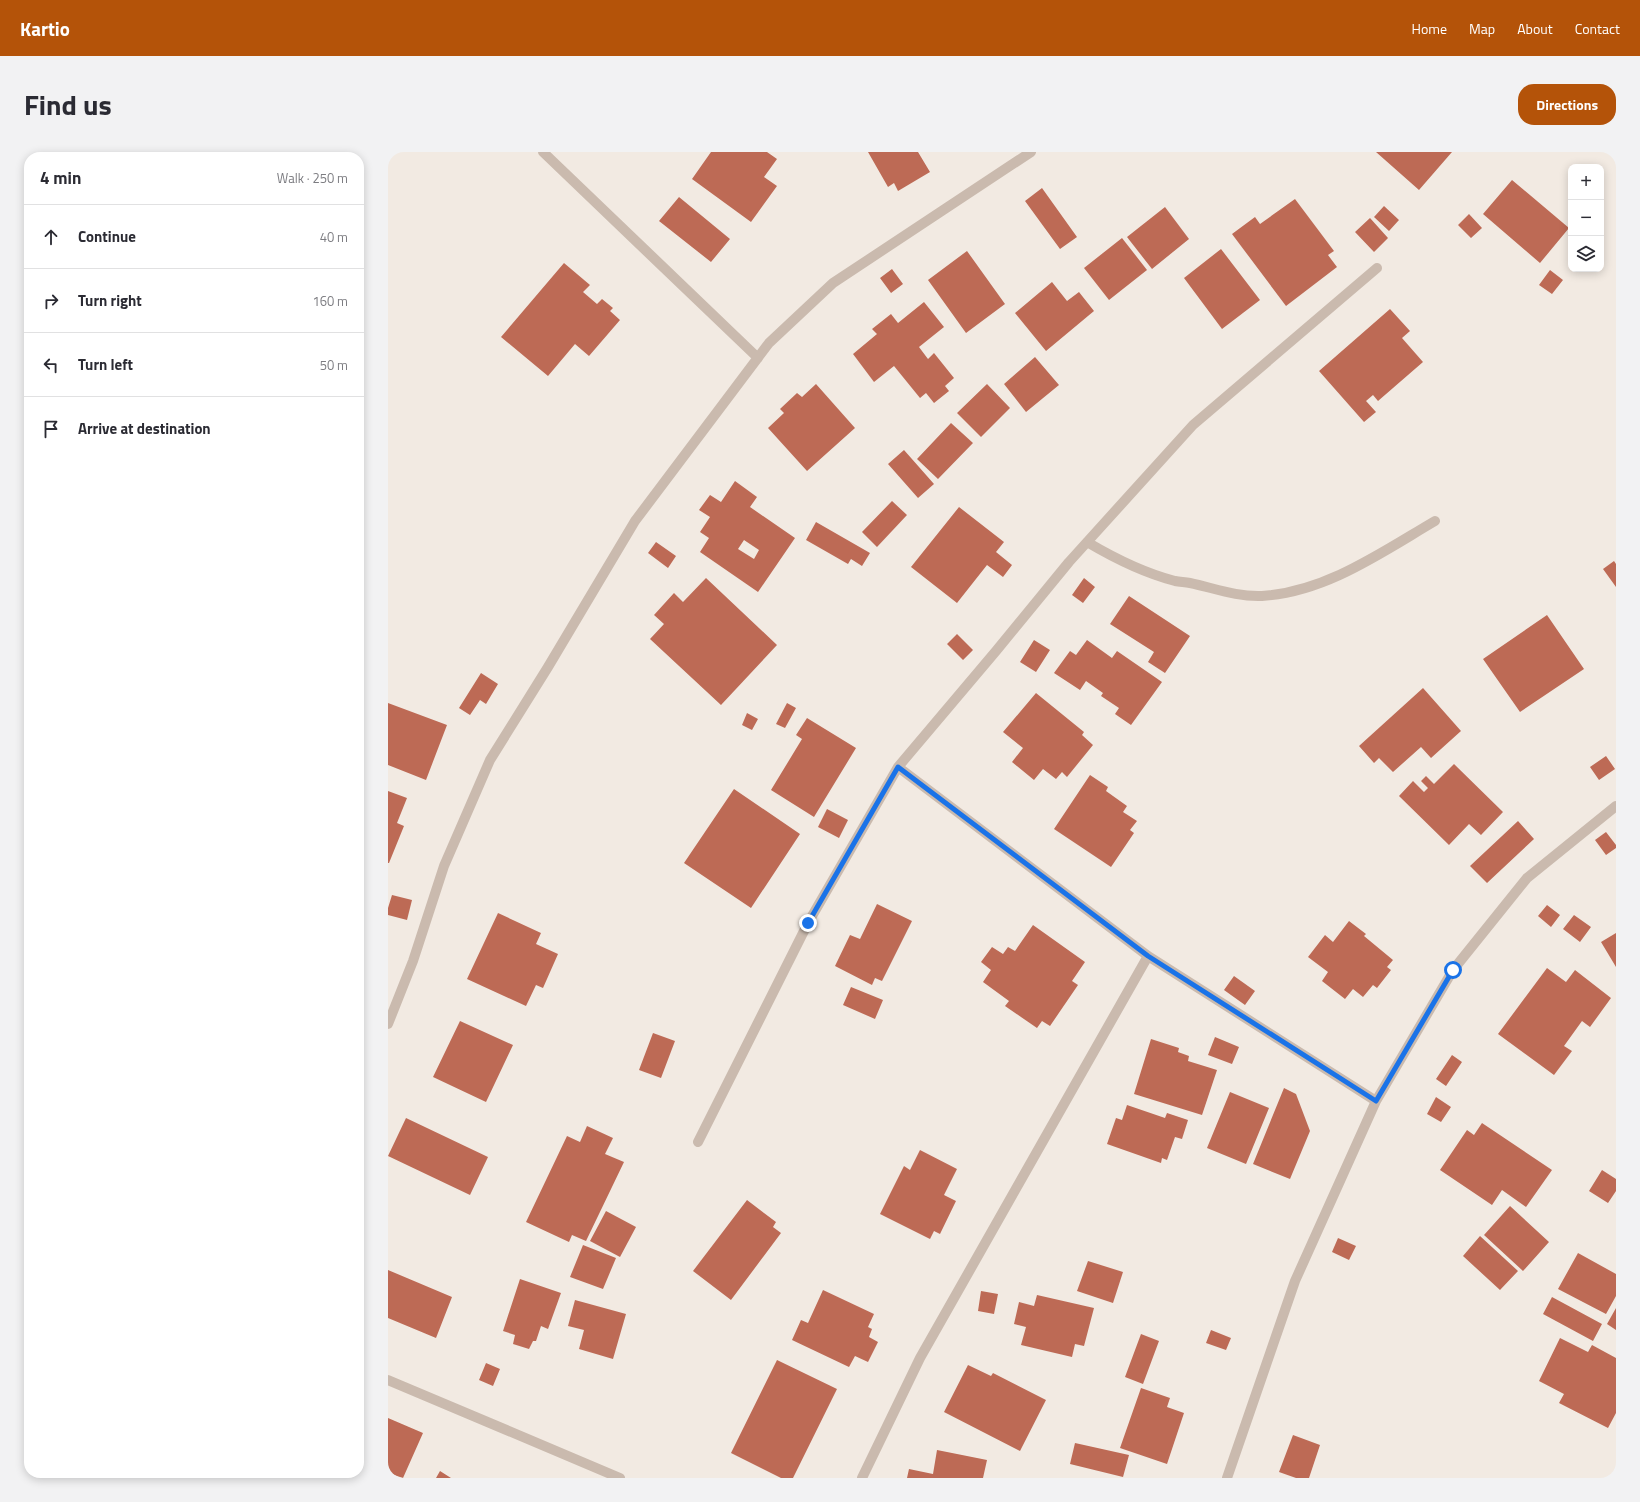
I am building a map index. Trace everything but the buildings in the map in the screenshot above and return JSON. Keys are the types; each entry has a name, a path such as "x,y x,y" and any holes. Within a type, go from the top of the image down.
{"street":[{"path":"543,152 758,358"},
{"path":"388,1024 413,961 444,866 490,760 548,667 635,521 769,343 833,283 1031,152"},
{"path":"698,1142 808,923 898,767 1069,562 1194,425 1377,268"},
{"path":"1087,542 1130,565 1176,581 1241,595 1262,596 1299,590 1326,582 1435,521"},
{"path":"898,767 1148,956 1376,1101"},
{"path":"1226,1478 1295,1281 1376,1101 1453,970 1527,878 1616,806"},
{"path":"862,1478 920,1358 1148,956"},
{"path":"388,1380 620,1478"}],"route":[{"path":"808,923 898,767 1148,956 1376,1101 1453,970"}]}
